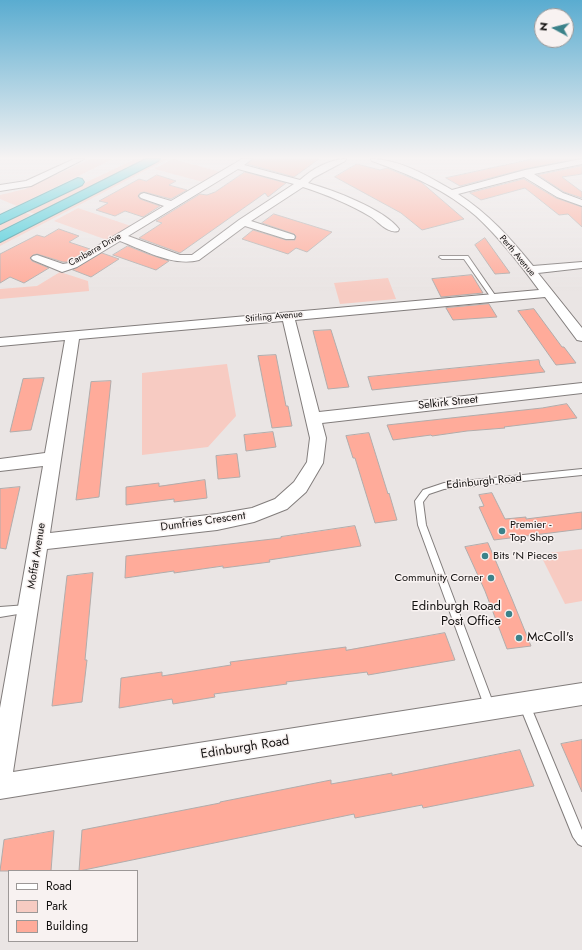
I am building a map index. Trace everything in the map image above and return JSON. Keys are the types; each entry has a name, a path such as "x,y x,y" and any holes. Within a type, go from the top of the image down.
{"highway":[{"path":"0,220 34,203"},
{"path":"0,238 68,203"}],"street":[{"path":"167,203 172,205"},
{"name":"Canberra Drive","path":"35,256 62,268 73,265 175,203"},
{"path":"119,237 179,259 195,258 243,222 271,203"},
{"path":"355,203 368,210 394,229"},
{"name":"Perth Avenue","path":"465,203 490,224 530,270 582,337"},
{"path":"243,222 293,237"},
{"path":"530,270 582,265"},
{"name":"Stirling Avenue","path":"0,342 548,294"},
{"name":"Dumfries Crescent","path":"40,542 217,522 254,515 280,504 300,487 315,463 318,438 288,316"},
{"name":"Moffat Avenue","path":"0,777 73,335"},
{"name":"Selkirk Street","path":"314,418 582,388"},
{"path":"0,465 53,458"},
{"name":"Edinburgh Road","path":"0,787 582,694"}],"lane":[{"path":"442,258 466,257 494,298"},
{"name":"Edinburgh Road","path":"490,709 422,525 419,501 426,492 444,486 582,472"},
{"path":"0,612 28,609"},
{"path":"524,704 577,833 582,840"}],"green space":[{"path":"11,203 22,203 17,206"},
{"path":"42,203 56,203 35,214 26,211"},
{"path":"74,203 82,203 0,246 0,240"},
{"path":"78,208 131,226 107,240 54,221"},
{"path":"23,212 31,215 0,231 0,224"},
{"path":"60,272 88,281 89,291 0,299 0,289 37,286"},
{"path":"388,278 396,299 340,304 334,283"},
{"path":"227,364 236,416 208,447 142,455 142,373"},
{"path":"582,549 582,601 565,604 540,554"}],"building":[{"path":"107,203 152,203 160,206 143,217 125,211 115,216 96,210"},
{"path":"185,203 250,203 180,253 139,238 162,223 156,221"},
{"path":"383,203 446,203 464,219 422,230 401,213"},
{"path":"544,203 571,203 582,207 582,227 568,214 559,215"},
{"path":"274,214 332,232 307,252 296,248 288,254 242,239 253,230 286,240 295,240 296,236 294,234 262,223"},
{"path":"59,229 79,236 69,242 90,249 68,262 63,262 37,254 33,255 30,258 32,261 49,268 24,283 10,277 0,283 0,254 37,235 44,237"},
{"path":"485,238 510,273 495,274 475,245"},
{"path":"128,246 169,261 156,270 113,255"},
{"path":"102,253 119,259 91,277 73,270"},
{"path":"472,275 483,293 441,297 432,279"},
{"path":"489,304 497,317 453,320 446,308"},
{"path":"534,309 562,347 564,347 576,363 556,365 518,311"},
{"path":"331,330 349,387 328,389 313,331"},
{"path":"276,355 286,406 288,406 292,426 272,428 258,356"},
{"path":"539,360 540,365 545,372 372,390 368,377"},
{"path":"44,378 31,430 10,432 23,379"},
{"path":"111,381 99,497 76,500 91,382"},
{"path":"567,404 577,418 504,427 505,428 393,440 387,425 542,408"},
{"path":"273,432 276,447 246,451 244,435"},
{"path":"369,433 397,520 375,523 355,458 353,458 346,436"},
{"path":"237,454 240,477 218,479 216,456"},
{"path":"205,480 207,498 174,502 174,499 126,505 126,487 159,483 159,486"},
{"path":"20,487 6,549 0,548 0,489"},
{"path":"492,493 505,519 526,517 526,519 582,512 582,529 494,540 479,507 484,506 479,495"},
{"path":"355,526 361,546 269,560 270,562 223,568 223,566 174,573 174,571 125,578 126,556 281,538"},
{"path":"488,543 531,646 507,649 485,591 465,547"},
{"path":"93,573 85,660 87,660 82,702 52,706 67,576"},
{"path":"445,633 455,660 368,675 367,672 286,682 287,684 214,694 215,697 173,704 172,699 119,708 121,678 162,672 162,676 231,665 230,662 346,647 346,650"},
{"path":"582,740 582,792 561,744"},
{"path":"520,750 534,786 423,808 422,805 355,818 354,814 79,870 82,830 331,780 331,784 392,773 392,775"},
{"path":"54,831 51,870 0,871 4,840"}],"place":[{"name":"Premier - Top Shop","path":"502,531"},
{"name":"Bits 'N Pieces","path":"485,556"},
{"name":"Community Corner","path":"491,578"},
{"name":"Edinburgh Road Post Office","path":"509,614"},
{"name":"McColl's","path":"519,638"}]}
